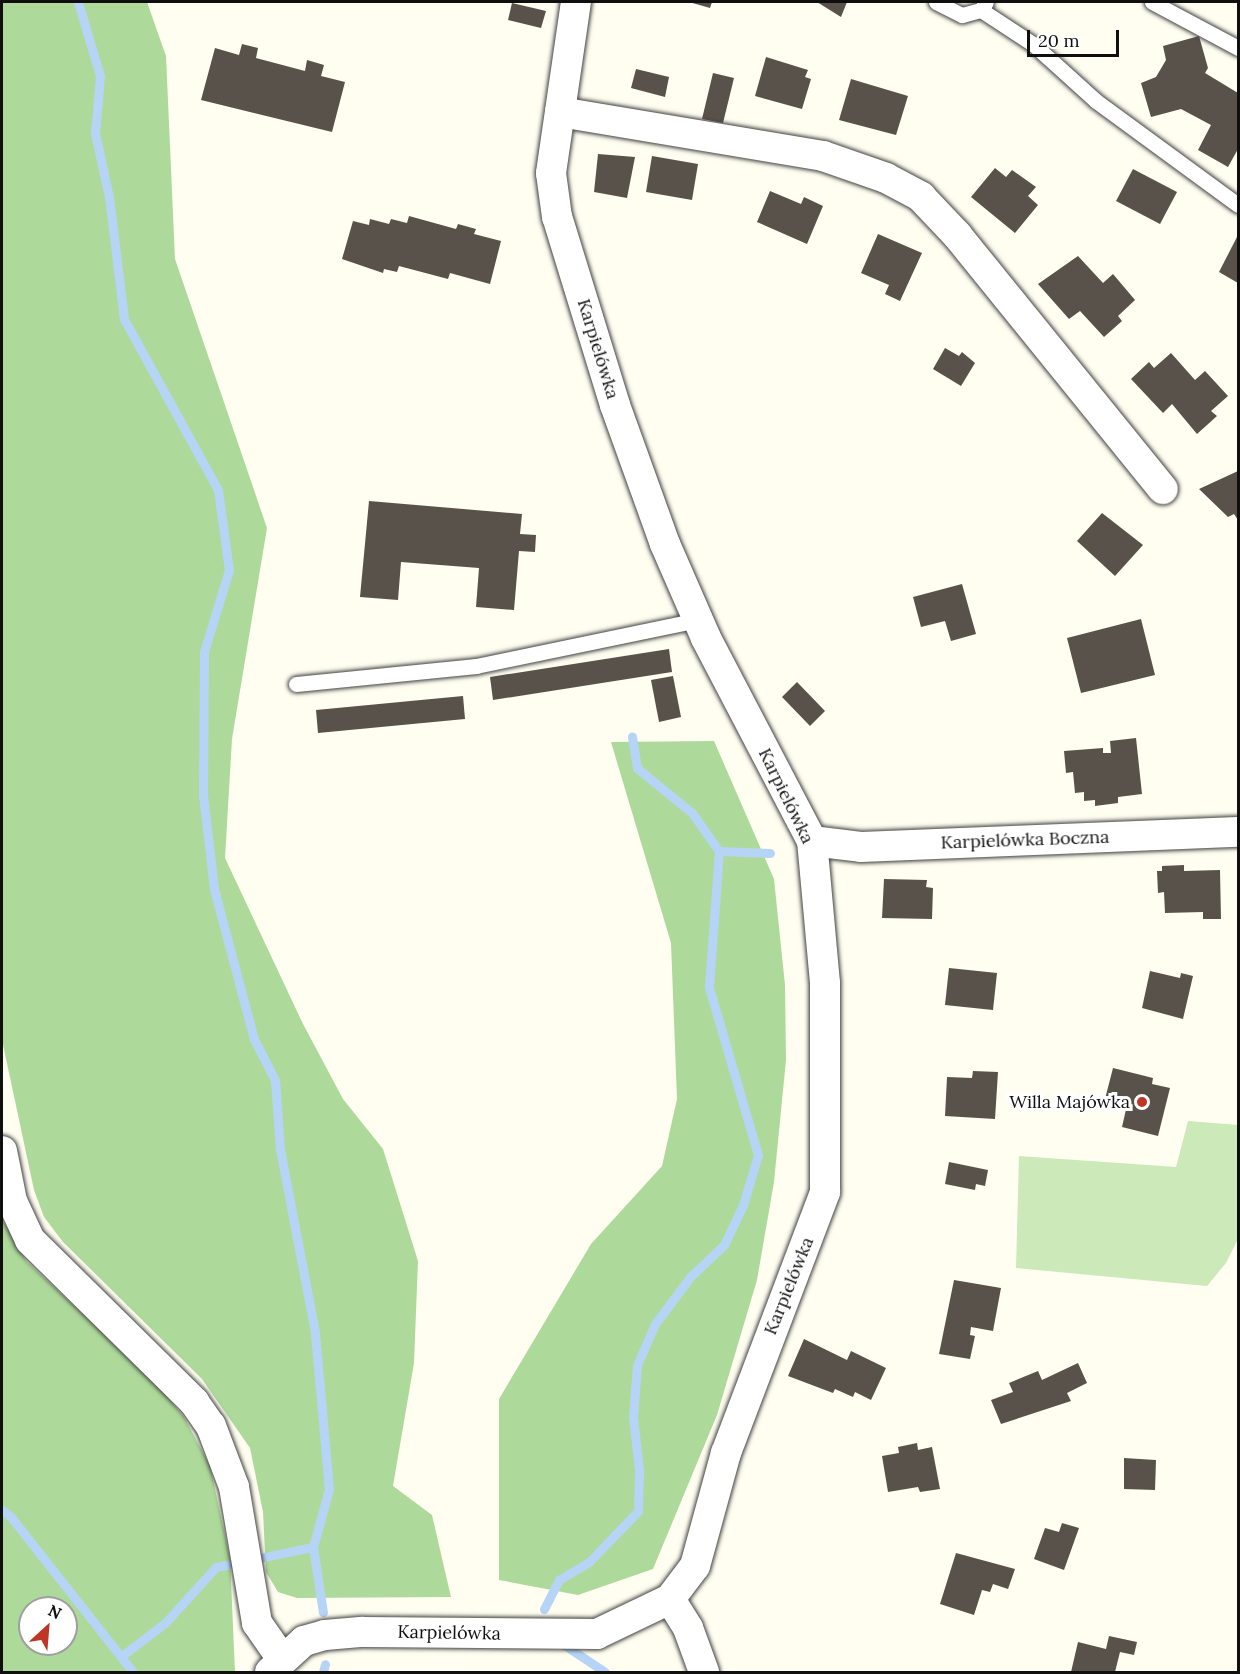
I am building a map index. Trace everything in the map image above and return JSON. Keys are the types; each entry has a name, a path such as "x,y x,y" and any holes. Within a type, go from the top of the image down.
{"street":[{"name":"Karpielówka","path":"276,1666 304,1641 354,1633 597,1634 670,1599 695,1566 726,1453 825,1192 825,983 812,841 698,620 665,544 615,405 557,216 550,173 576,2"},
{"path":"560,112 823,156 886,178 921,197 957,235 1164,489"},
{"name":"Karpielówka Boczna","path":"812,841 861,847 1239,832"},
{"path":"2,1151 12,1201 30,1240 194,1402 211,1426 234,1487 258,1623 276,1666"},
{"path":"670,1599 688,1628 704,1672"}],"lane":[{"path":"936,2 962,15 984,6 1033,44 1096,101 1239,205"},
{"path":"1152,2 1239,48"},
{"path":"296,684 476,666 698,620"}],"green space":[{"path":"2,2 147,2 166,56 175,259 267,528 232,739 225,858 303,1024 343,1099 383,1149 418,1261 414,1363 393,1486 432,1515 451,1597 297,1598 278,1592 266,1572 263,1512 250,1448 202,1379 63,1242 44,1217 34,1190 2,1040"},
{"path":"714,741 774,879 785,985 786,1060 774,1182 757,1280 717,1415 653,1569 578,1595 499,1580 499,1399 591,1244 662,1166 677,1099 671,943 611,742"},
{"path":"1188,1121 1238,1125 1238,1239 1226,1263 1207,1286 1016,1268 1019,1156 1176,1167"},
{"path":"2,1219 26,1261 153,1380 184,1417 210,1466 230,1558 235,1672 2,1671"}],"building":[{"path":"689,2 712,2 710,8"},
{"path":"817,2 847,2 841,17"},
{"path":"512,3 546,11 541,28 508,20"},
{"path":"1199,36 1208,68 1205,73 1238,93 1238,149 1228,167 1198,150 1211,125 1181,109 1151,117 1141,83 1156,77 1166,60 1163,46"},
{"path":"242,44 258,48 256,58 305,71 307,60 324,65 321,76 345,82 332,132 201,100 215,48 239,55"},
{"path":"766,57 808,70 805,77 811,79 802,109 755,96"},
{"path":"636,69 669,77 665,97 631,88"},
{"path":"713,73 734,78 723,123 702,119"},
{"path":"851,79 908,96 896,135 839,120"},
{"path":"598,154 635,157 627,198 594,192"},
{"path":"652,156 698,164 692,200 646,192"},
{"path":"995,168 1006,177 1012,170 1036,187 1028,196 1038,205 1015,233 971,197"},
{"path":"1133,169 1177,192 1160,224 1116,201"},
{"path":"770,191 801,204 804,197 823,206 807,244 757,222"},
{"path":"409,216 456,229 458,224 476,229 474,234 501,241 490,284 450,273 448,279 399,266 397,272 384,269 383,273 342,259 353,221 369,225 370,219 389,224 391,219 407,223"},
{"path":"878,234 922,253 900,301 885,294 889,285 861,273"},
{"path":"1238,235 1238,283 1219,272"},
{"path":"1078,256 1103,283 1113,274 1135,300 1118,316 1122,321 1104,337 1080,311 1069,319 1038,284"},
{"path":"945,348 959,356 962,352 975,363 961,386 933,369"},
{"path":"1171,353 1195,380 1205,371 1228,396 1211,411 1217,416 1197,434 1172,404 1163,413 1131,379 1149,362 1154,368"},
{"path":"1238,471 1238,520 1234,514 1228,517 1199,489"},
{"path":"369,501 522,514 520,534 536,535 535,552 519,551 514,610 476,607 479,568 401,562 398,600 360,597"},
{"path":"1102,513 1143,545 1115,576 1077,541"},
{"path":"962,584 976,634 951,641 945,621 921,627 913,597"},
{"path":"1141,619 1155,675 1081,693 1067,638"},
{"path":"669,649 672,672 493,700 490,677"},
{"path":"673,676 681,717 659,722 651,680"},
{"path":"797,682 825,711 810,726 782,697"},
{"path":"463,696 465,719 318,733 316,710"},
{"path":"1136,738 1142,794 1118,797 1118,803 1095,806 1095,800 1084,801 1084,792 1075,793 1073,772 1066,773 1064,751 1103,748 1103,753 1111,753 1110,741"},
{"path":"1184,865 1184,871 1220,870 1221,919 1203,919 1203,912 1165,913 1164,892 1158,893 1157,871 1162,871 1162,866"},
{"path":"884,879 927,880 926,887 933,888 932,919 882,918"},
{"path":"949,968 997,973 993,1010 945,1005"},
{"path":"1150,971 1180,978 1181,973 1193,976 1183,1019 1142,1008"},
{"name":"Willa Majówka","path":"1113,1068 1153,1078 1152,1084 1170,1088 1158,1136 1122,1127 1127,1105 1105,1099"},
{"path":"973,1071 998,1072 995,1119 945,1116 947,1077 972,1078"},
{"path":"949,1162 988,1170 985,1186 976,1184 975,1190 945,1184"},
{"path":"954,1280 1001,1288 993,1331 971,1327 970,1335 975,1336 970,1359 939,1354"},
{"path":"804,1339 847,1360 851,1351 886,1368 871,1400 855,1392 853,1397 835,1389 833,1393 788,1376"},
{"path":"1078,1363 1087,1383 1067,1393 1071,1401 1001,1424 991,1400 1013,1392 1009,1383 1038,1371 1042,1380"},
{"path":"917,1443 918,1450 932,1447 940,1489 920,1492 918,1487 888,1492 882,1456 899,1453 898,1447"},
{"path":"1124,1458 1156,1460 1155,1490 1124,1489"},
{"path":"1062,1523 1079,1528 1064,1570 1034,1559 1045,1528 1059,1532"},
{"path":"956,1553 1015,1569 1008,1589 993,1584 990,1592 982,1590 974,1615 940,1604"},
{"path":"1109,1636 1137,1642 1134,1655 1120,1652 1115,1672 1071,1672 1078,1642 1106,1649"}],"waterway":[{"path":"78,2 100,76 95,133 109,197 124,319 218,490 229,570 204,652 203,795 214,889 254,1039 275,1080 280,1149 315,1333 329,1489 313,1547 323,1612"},
{"path":"544,1609 559,1580 589,1562 638,1511 639,1470 633,1417 637,1365 655,1324 690,1277 724,1245 743,1205 758,1155 709,987 719,851 692,813 637,768 632,736"},
{"path":"719,851 770,853"},
{"path":"2,1510 11,1517 133,1672"},
{"path":"123,1655 165,1623 216,1567 313,1547"},
{"path":"563,1644 605,1672"},
{"path":"323,1672 325,1664"}],"place":[{"name":"Willa Majówka","path":"1142,1102"}]}
